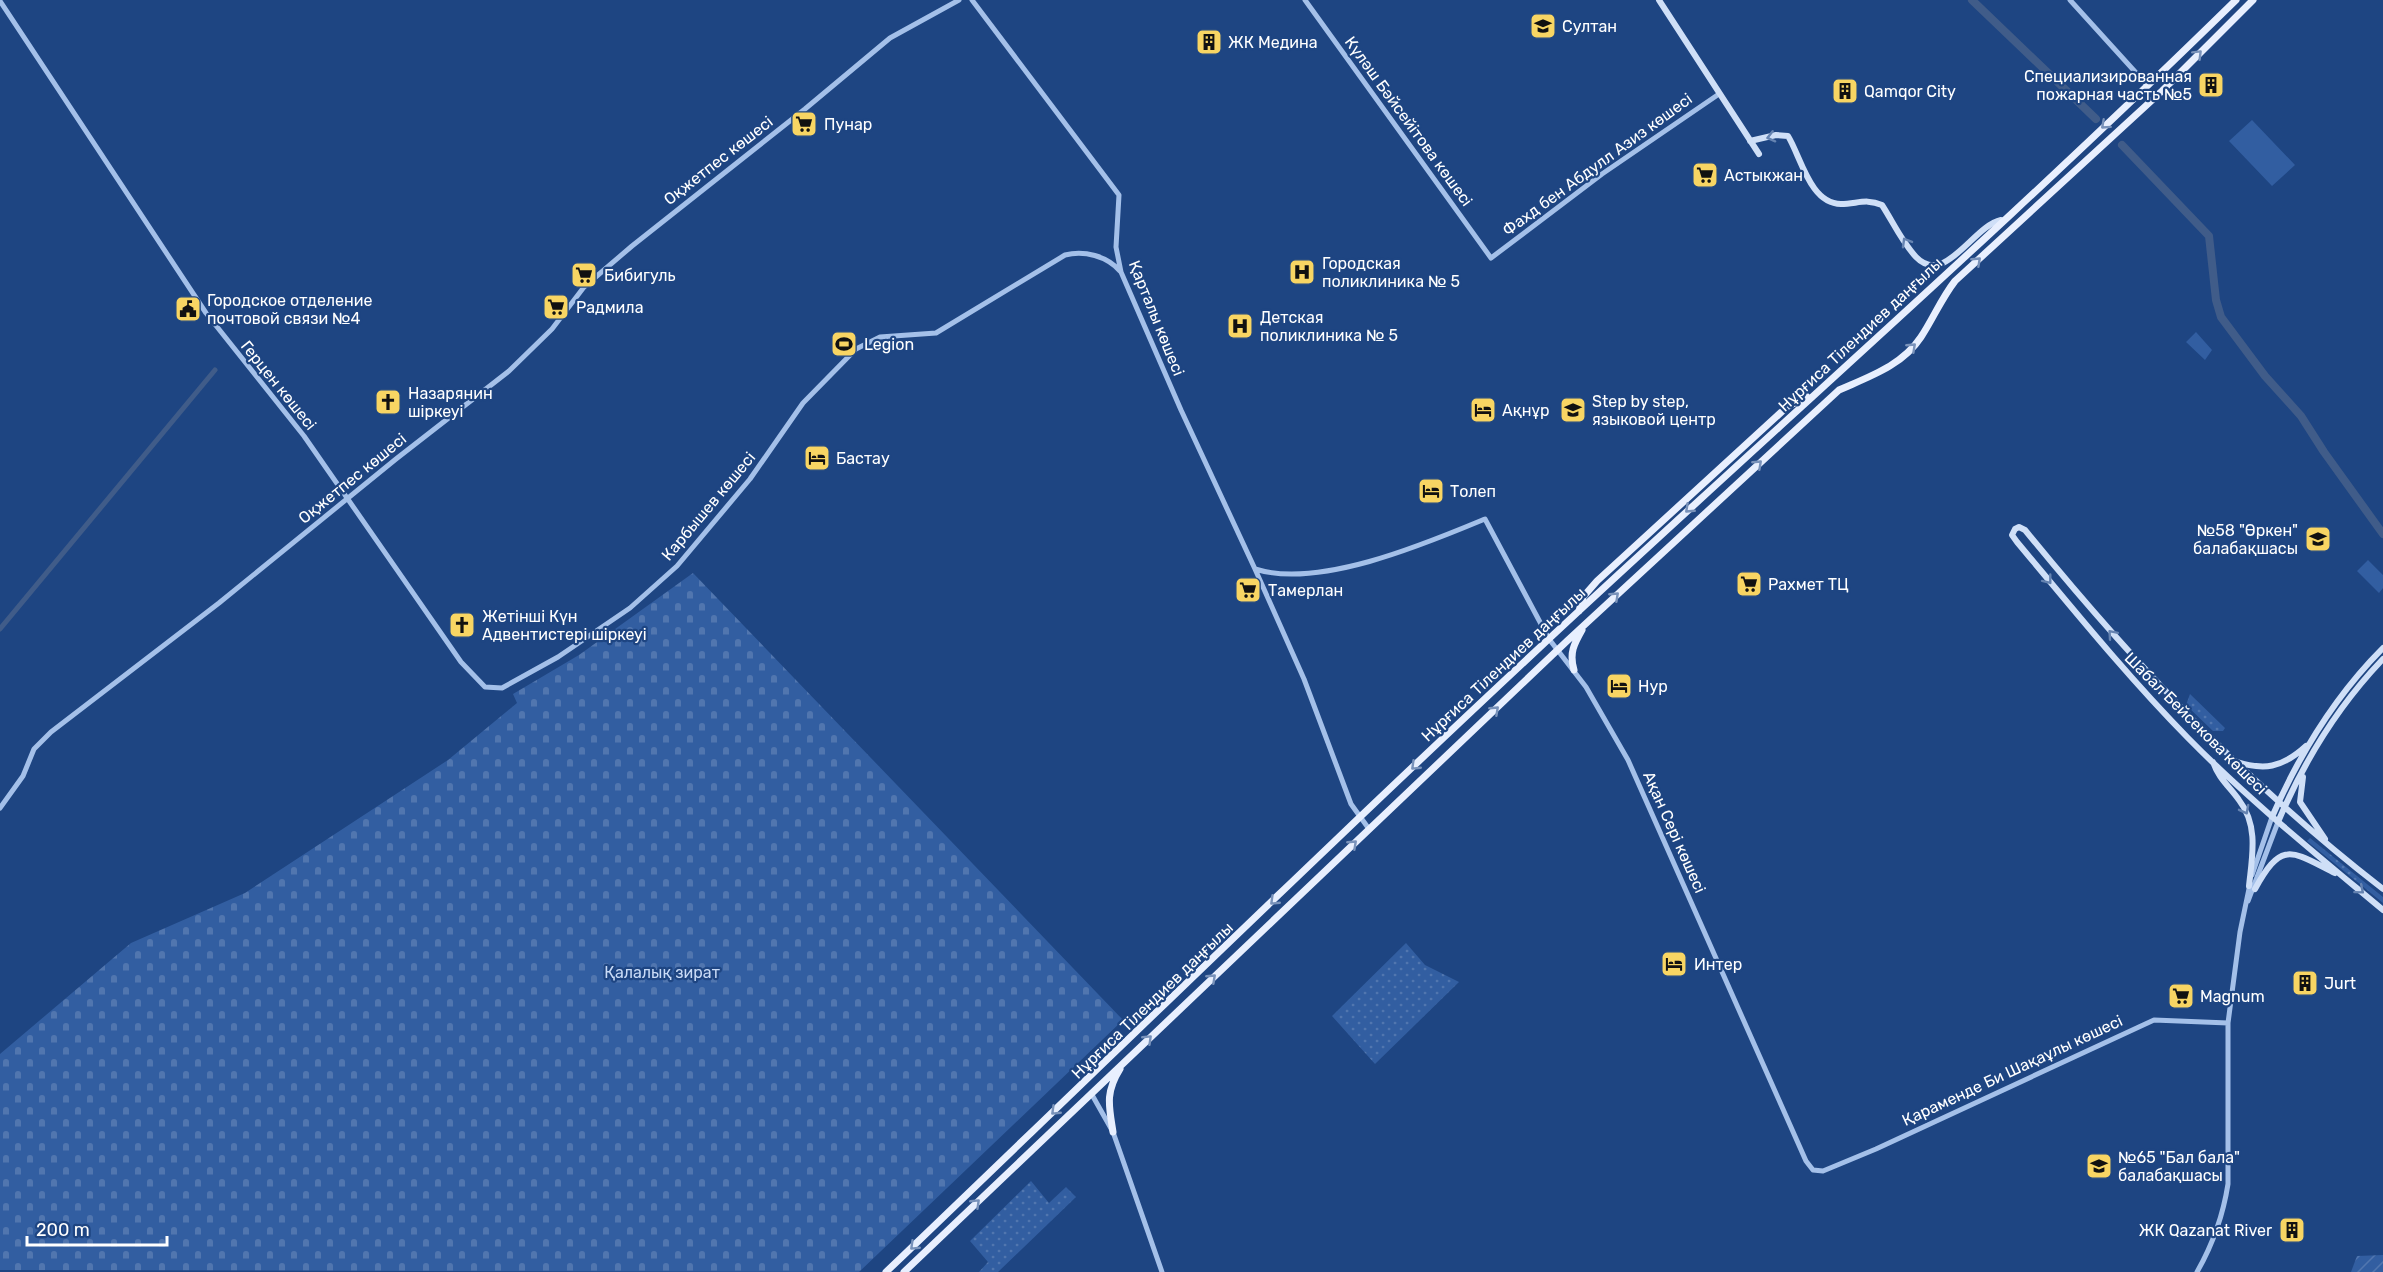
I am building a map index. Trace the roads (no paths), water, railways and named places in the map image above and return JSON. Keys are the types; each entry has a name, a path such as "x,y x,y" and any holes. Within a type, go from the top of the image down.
{"main road":[{"path":"1659,0 1759,154"},
{"name":"Нұрғиса Тілендиев даңғылы","path":"886,1272 1549,639 2148,86 2236,0"},
{"name":"Нұрғиса Тілендиев даңғылы","path":"904,1272 1587,622 1839,390 1883,371 1919,340 1944,295 1956,282 2157,95 2253,0"},
{"path":"2148,86 2157,95"},
{"path":"1750,141 1776,135 1788,136 1819,194 1833,203 1852,203 1863,200 1882,205 1913,254 1924,264 1940,265 1952,258 1990,222 2001,220"},
{"path":"2067,159 2076,168"},
{"path":"1830,380 1839,390"},
{"path":"1579,611 1582,597 1608,570 1788,406 1815,393"},
{"path":"1705,495 1706,501 1713,506"},
{"name":"Шабал Бейсекова көшесі","path":"2383,889 2332,850 2232,760 2126,651 2025,530 2017,527 2012,535 2113,659 2213,762 2272,817 2383,910"},
{"path":"1608,570 1632,562"},
{"path":"1574,670 1570,658 1572,648 1587,622"},
{"path":"2272,817 2313,739 2345,691 2383,648"},
{"path":"2278,822 2305,766 2329,725 2358,686 2383,659"},
{"path":"2232,760 2255,768 2269,767 2291,759 2313,739"},
{"path":"2213,762 2218,777 2238,797 2249,818 2253,839 2252,887"},
{"path":"2305,766 2299,793 2300,802 2332,850"},
{"path":"2252,887 2274,859 2285,854 2299,855 2344,877"},
{"path":"1113,1132 1110,1086 1127,1058"}],"street":[{"name":"Оқжетпес көшесі","path":"0,808 23,776 34,749 41,741 237,589 347,498 524,358 552,329 585,287 632,246 890,38 959,0"},
{"name":"Қарталы көшесі","path":"972,0 1117,189 1119,195 1116,247 1121,272 1181,410 1304,679 1351,804 1369,829"},
{"name":"Күләш Бәйсейітова көшесі","path":"1305,0 1491,258"},
{"path":"2070,0 2148,86"},
{"name":"Герцен көшесі","path":"0,1 206,313 304,436 461,662"},
{"name":"Фахд бен Абдулл Азиз көшесі","path":"1491,258 1602,174 1719,94"},
{"name":"Карбышев көшесі","path":"461,662 485,687 502,688 558,657 630,608 699,542 764,461 803,403 856,349 880,337 936,333 1065,255 1090,254 1115,265 1121,272"},
{"name":"Ақан Сері көшесі","path":"1255,569 1273,575 1335,570 1397,553 1485,519 1549,639 1574,670 1628,760 1782,1107 1813,1170"},
{"path":"2197,1272 2213,1241 2228,1184 2228,1023 2244,911 2272,817"},
{"path":"2252,887 2278,822"},
{"name":"Қараменде Би Шақаұлы көшесі","path":"1813,1170 1823,1171 1876,1149 2154,1020 2228,1023"},
{"path":"1091,1092 1113,1132 1162,1272"}],"waterway":[{"path":"1972,0 2096,119"},
{"path":"2122,145 2209,236 2216,300 2221,317 2265,376 2301,416 2383,534"},
{"path":"0,629 215,370"}],"place":[{"name":"Султан","path":"1543,26"},
{"name":"ЖК Медина","path":"1209,42"},
{"name":"Специализированная пожарная часть №5","path":"2211,85"},
{"name":"Qamqor City","path":"1845,91"},
{"name":"Пунар","path":"804,124"},
{"name":"Астыкжан","path":"1705,175"},
{"name":"Городская поликлиника № 5","path":"1302,272"},
{"name":"Бибигуль","path":"584,275"},
{"name":"Радмила","path":"556,307"},
{"name":"Городское отделение почтовой связи №4","path":"188,309"},
{"name":"Детская поликлиника № 5","path":"1240,326"},
{"name":"Legion","path":"844,344"},
{"name":"Назарянин шіркеуі","path":"388,402"},
{"name":"Ақнұр","path":"1483,410"},
{"name":"Step by step, языковой центр","path":"1573,410"},
{"name":"Бастау","path":"817,458"},
{"name":"Толеп","path":"1431,491"},
{"name":"№58 \"Өркен\" балабақшасы","path":"2318,539"},
{"name":"Рахмет ТЦ","path":"1749,584"},
{"name":"Тамерлан","path":"1248,590"},
{"name":"Жетінші Күн Адвентистері шіркеуі","path":"462,625"},
{"name":"Нур","path":"1619,686"},
{"name":"Интер","path":"1674,964"},
{"name":"Jurt","path":"2305,983"},
{"name":"Magnum","path":"2181,996"},
{"name":"№65 \"Бал бала\" балабақшасы","path":"2099,1166"},
{"name":"ЖК Qazanat River","path":"2292,1230"}],"park label":[{"name":"Қалалық зират","path":"662,972"}]}
